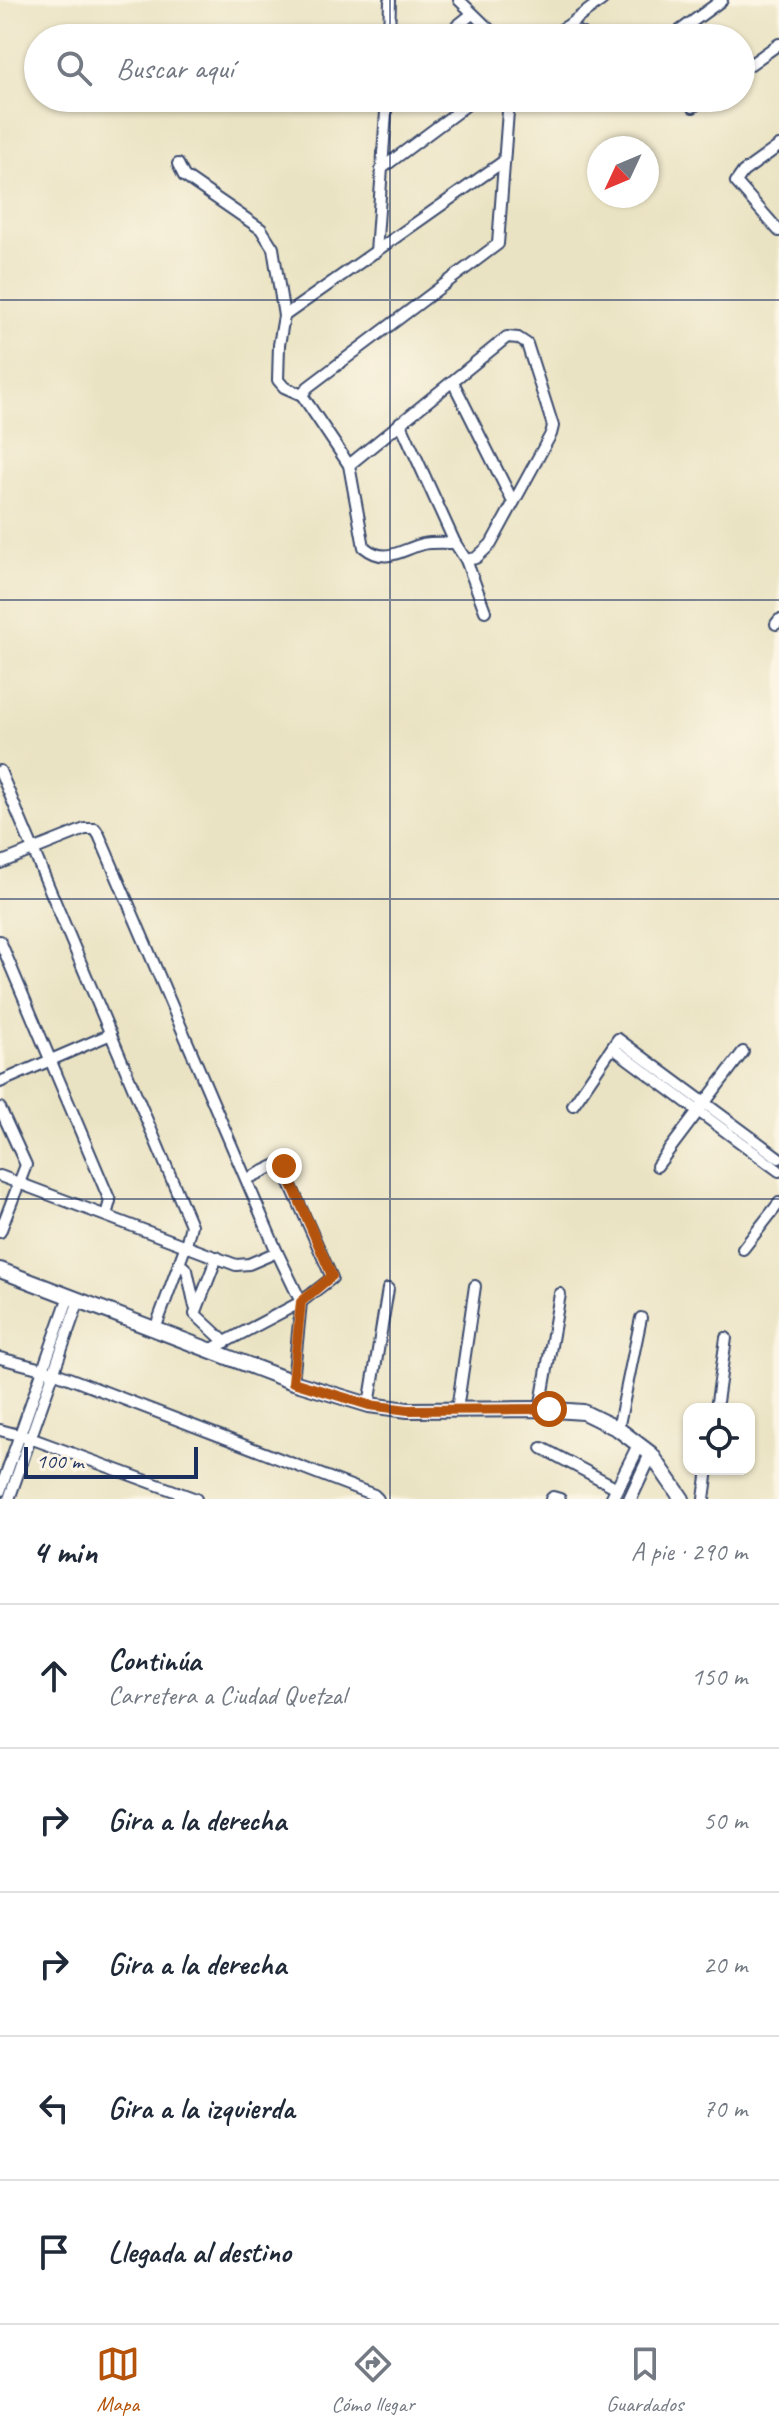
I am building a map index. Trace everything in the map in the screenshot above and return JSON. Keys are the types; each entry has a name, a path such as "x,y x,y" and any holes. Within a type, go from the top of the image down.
{"main road":[{"path":"0,1270 293,1382 369,1405 408,1410 540,1409 583,1412 618,1429 645,1449 682,1499"}],"street":[{"path":"389,24 390,0"},
{"path":"570,24 602,0"},
{"path":"689,24 722,0"},
{"path":"453,24 467,5 487,24"},
{"path":"755,61 779,44"},
{"path":"376,252 386,112"},
{"path":"381,169 457,112"},
{"path":"302,395 308,387 498,244 508,112"},
{"path":"779,146 743,172 736,182 779,231"},
{"path":"284,316 504,161"},
{"path":"178,164 184,176 261,229 273,248 284,316 278,380 284,387 302,395 349,465 364,547 374,555 387,556 426,543 455,543"},
{"path":"349,465 507,337 518,338 527,344 553,426 551,434 491,544 476,558 466,560"},
{"path":"453,382 513,502"},
{"path":"400,422 455,543 466,560 485,611"},
{"path":"0,771 191,1225 155,1329"},
{"path":"0,863 85,829 95,829 99,835 301,1302 293,1382"},
{"path":"0,941 110,1201 106,1215"},
{"path":"0,1082 111,1034"},
{"path":"573,1105 615,1044 702,1108 779,1171"},
{"path":"657,1166 743,1052"},
{"path":"0,1108 26,1165 0,1232"},
{"path":"702,1108 779,1158"},
{"path":"210,1350 301,1302 332,1278 281,1163 247,1179"},
{"path":"0,1176 236,1265 249,1264 277,1252"},
{"path":"743,1249 779,1203"},
{"path":"195,1309 217,1257"},
{"path":"180,1264 189,1275 197,1318 225,1342"},
{"path":"457,1410 475,1286"},
{"path":"369,1405 388,1289"},
{"path":"540,1409 560,1294"},
{"path":"4,1499 74,1298"},
{"path":"618,1429 641,1318"},
{"path":"717,1403 726,1338"},
{"path":"0,1358 48,1370 378,1499"},
{"path":"0,1430 196,1499"},
{"path":"0,1491 25,1437"},
{"path":"542,1448 615,1493 645,1449"},
{"path":"630,1499 645,1449"},
{"path":"704,1499 707,1475"},
{"path":"551,1499 560,1499"}],"route":[{"path":"284,1166 332,1276 301,1302 293,1382 369,1405 408,1410 549,1409"}]}
